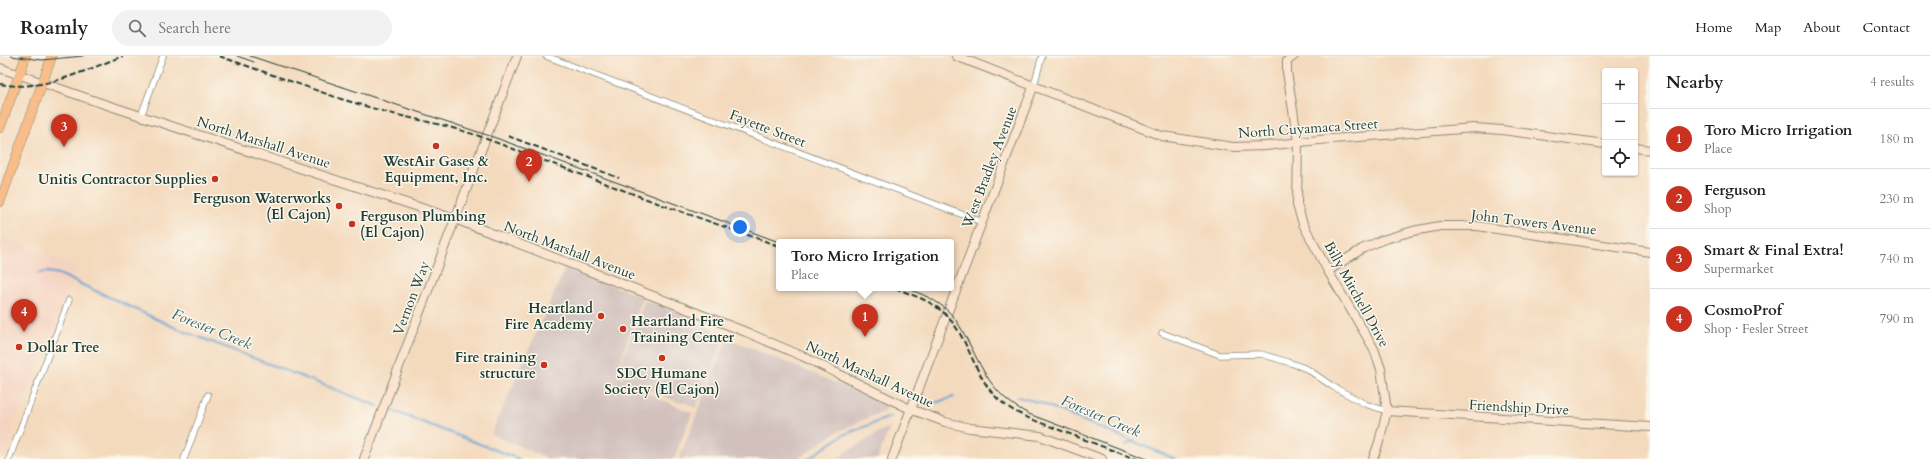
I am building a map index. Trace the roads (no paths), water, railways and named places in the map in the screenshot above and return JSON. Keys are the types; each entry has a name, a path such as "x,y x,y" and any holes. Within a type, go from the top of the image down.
{"main road":[{"path":"0,128 26,56"},
{"path":"0,202 52,56"},
{"name":"Vernon Way","path":"364,459 517,56"},
{"name":"North Cuyamaca Street","path":"956,56 1034,85 1162,136 1233,147 1265,146 1474,128 1502,130 1602,144"},
{"name":"Billy Mitchell Drive","path":"1294,56 1287,61 1287,72 1298,142 1297,205 1303,224 1328,271 1374,349 1381,369 1387,411 1373,459"},
{"name":"North Marshall Avenue","path":"0,68 43,84 456,219 746,332 802,356 910,409 945,422 970,428 1040,436 1102,459"},
{"name":"West Bradley Avenue","path":"892,459 1034,85"},
{"path":"1638,148 1650,150"},
{"name":"John Towers Avenue","path":"1328,271 1382,240 1413,231 1440,226 1478,226 1650,252"},
{"name":"Friendship Drive","path":"1387,411 1650,427"}],"street":[{"path":"141,116 163,56"},
{"name":"Fayette Street","path":"546,56 982,222"},
{"path":"1034,85 1042,56"},
{"path":"9,459 69,300"},
{"path":"1162,332 1220,355 1261,354 1291,363 1307,369 1332,386 1365,404 1387,411"},
{"path":"184,459 208,395"}],"waterway":[{"name":"Forester Creek","path":"38,273 48,272 59,274 178,329 378,406"},
{"name":"Forester Creek","path":"934,403 954,397"},
{"name":"Forester Creek","path":"1018,397 1041,403 1175,459"},
{"name":"Forester Creek","path":"388,409 519,459"},
{"name":"Forester Creek","path":"808,459 843,435 890,417"},
{"name":"Forester Creek","path":"1125,445 1133,442"}],"tram line":[{"path":"11,56 42,60 83,56"},
{"path":"237,56 254,62"},
{"path":"250,56 496,138 776,241"},
{"path":"913,291 934,301 949,312 960,327 992,384 999,393 1017,407 1029,414 1147,459"}],"railway":[{"path":"0,84 16,86 47,83 78,74 123,56"},
{"path":"219,56 341,99 476,135 668,207 776,245"},
{"path":"508,136 619,178"},
{"path":"902,291 927,301 939,308 944,313 952,322 966,344 983,380 990,390 1006,406 1029,418 1136,459"}],"place":[{"name":"WestAir Gases & Equipment, Inc.","path":"436,146"},
{"name":"Smart & Final Extra!","path":"64,147"},
{"name":"Unitis Contractor Supplies","path":"215,179"},
{"name":"Ferguson","path":"529,182"},
{"name":"Ferguson Waterworks (El Cajon)","path":"339,206"},
{"name":"Ferguson Plumbing (El Cajon)","path":"352,224"},
{"name":"Heartland Fire Academy","path":"601,316"},
{"name":"Heartland Fire Training Center","path":"623,329"},
{"name":"CosmoProf","path":"24,332"},
{"name":"Toro Micro Irrigation","path":"865,337"},
{"name":"Dollar Tree","path":"19,347"},
{"name":"SDC Humane Society (El Cajon)","path":"662,358"},
{"name":"Fire training structure","path":"544,365"}]}
